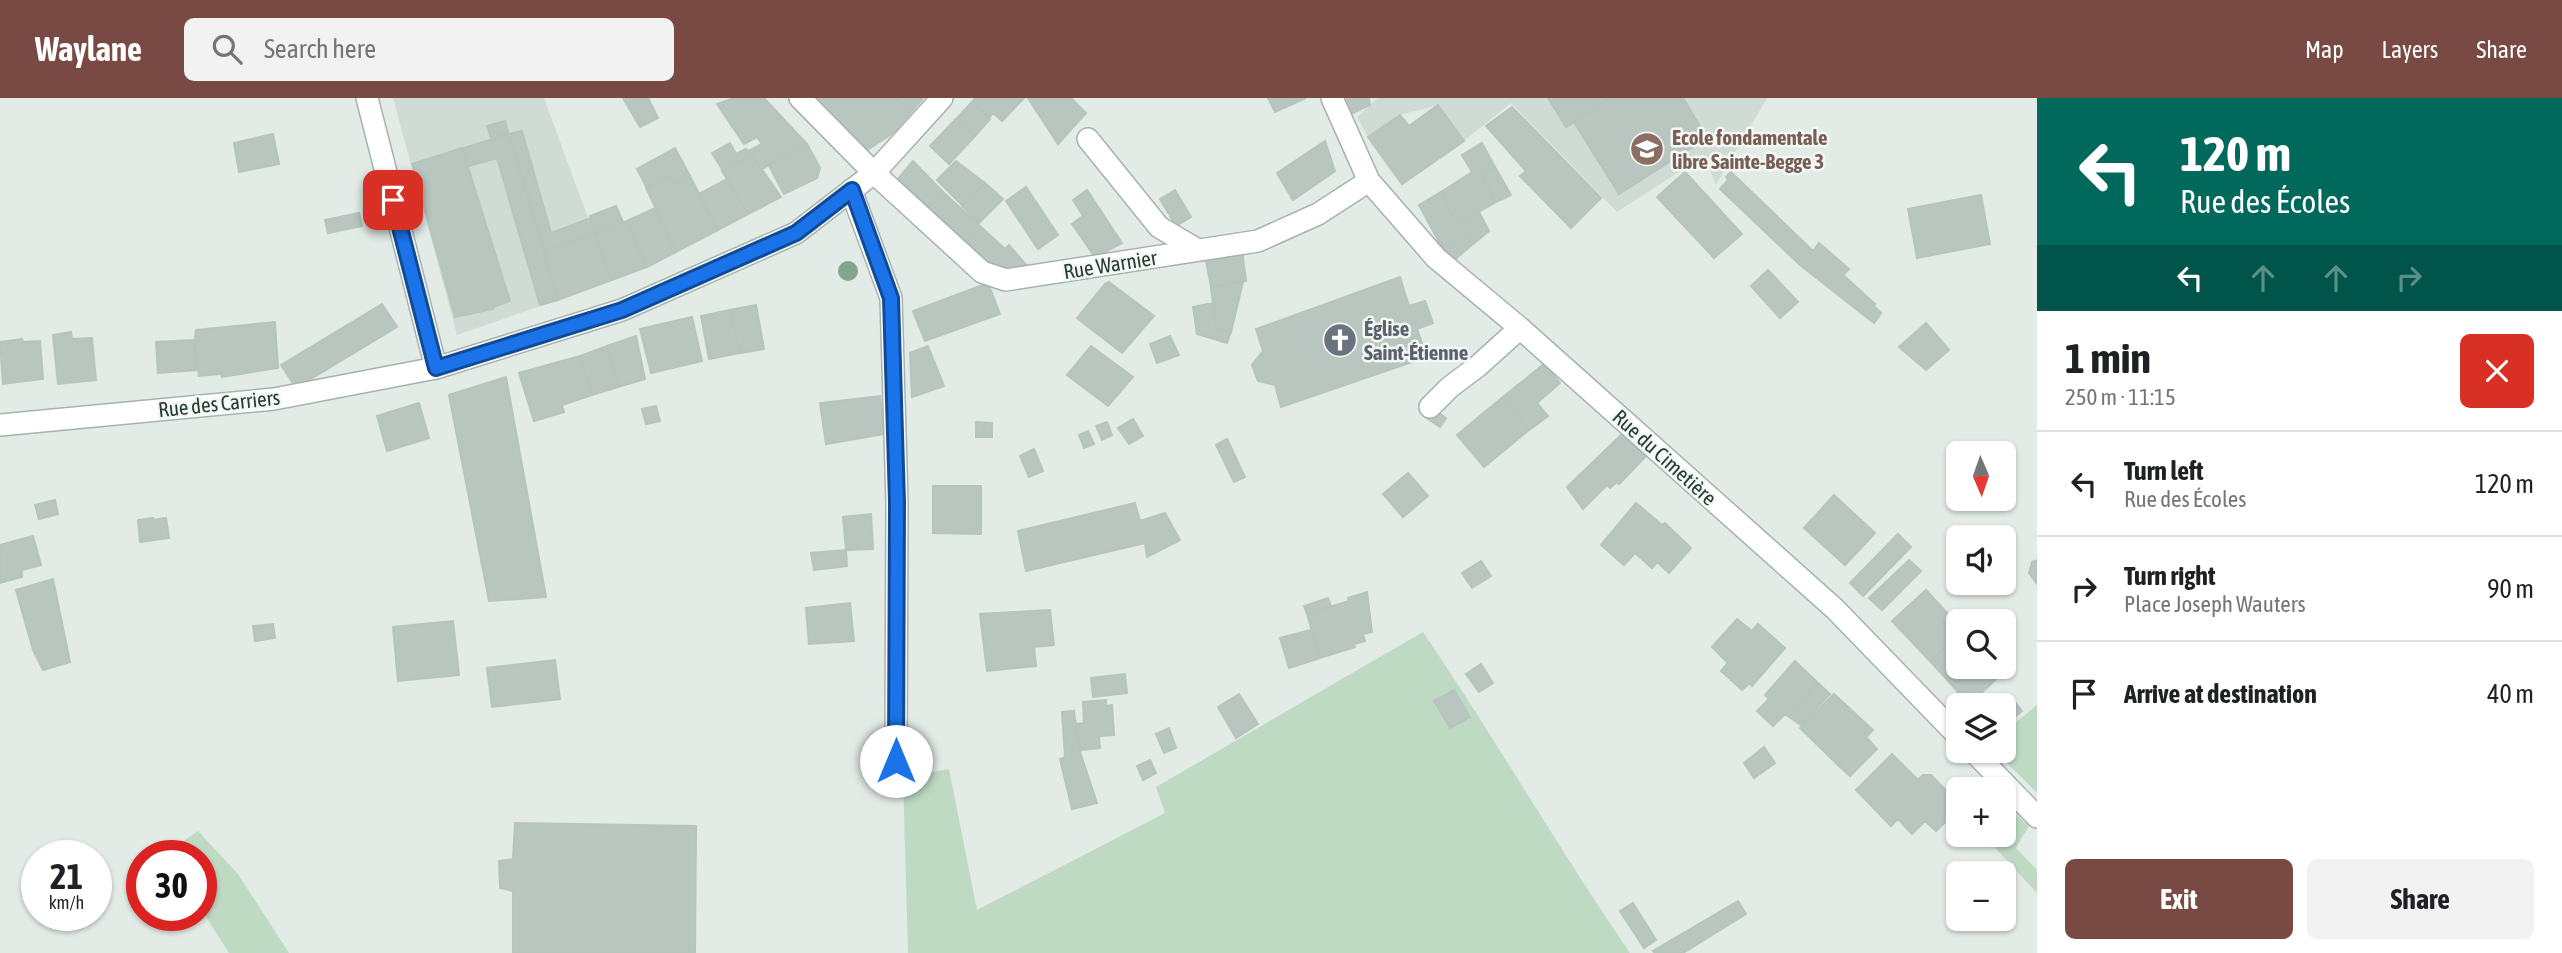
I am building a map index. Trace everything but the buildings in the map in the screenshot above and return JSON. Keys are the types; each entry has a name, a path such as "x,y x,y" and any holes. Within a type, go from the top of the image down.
{"street":[{"path":"367,98 436,368"},
{"name":"Rue Warnier","path":"800,98 874,173 982,272 1006,280 1258,241 1318,214 1369,181"},
{"name":"Rue des Carriers","path":"0,425 274,399 436,368 622,310 796,233 874,173 942,98"},
{"name":"Rue du Cimetière","path":"1332,98 1369,181 1436,258 1527,334 1835,609 1946,724"},
{"path":"1088,139 1159,227 1198,250"},
{"path":"852,190 891,298 897,502 896,761"},
{"path":"1430,407 1450,387 1527,334"},
{"path":"1985,763 2037,817"}],"shaded area":[{"path":"393,98 544,98 594,234 558,300 457,335"},
{"name":"Ecole fondamentale libre Sainte-Begge 3","path":"1378,98 1767,98 1716,185 1704,156 1617,212 1511,103 1464,141 1438,105 1400,115 1368,137 1357,117"}],"green space":[{"path":"1423,632 1630,953 908,953 903,778 949,769 977,910 1165,813 1156,787"},
{"path":"2037,705 2037,793 2007,763 2016,763 2016,722"},
{"path":"2016,814 2029,826 2016,848 2037,870 2037,893 2016,870 2016,861 2007,861 1994,847 2016,847"},
{"path":"198,831 206,840 185,840"},
{"path":"217,851 238,874 289,953 229,953 215,931"}],"place":[{"name":"Ecole fondamentale libre Sainte-Begge 3","path":"1647,149"},
{"name":"Église Saint-Étienne","path":"1340,340"}],"route":[{"path":"393,200 436,368 622,310 796,233 852,190 891,298 897,502 896,761"}]}
